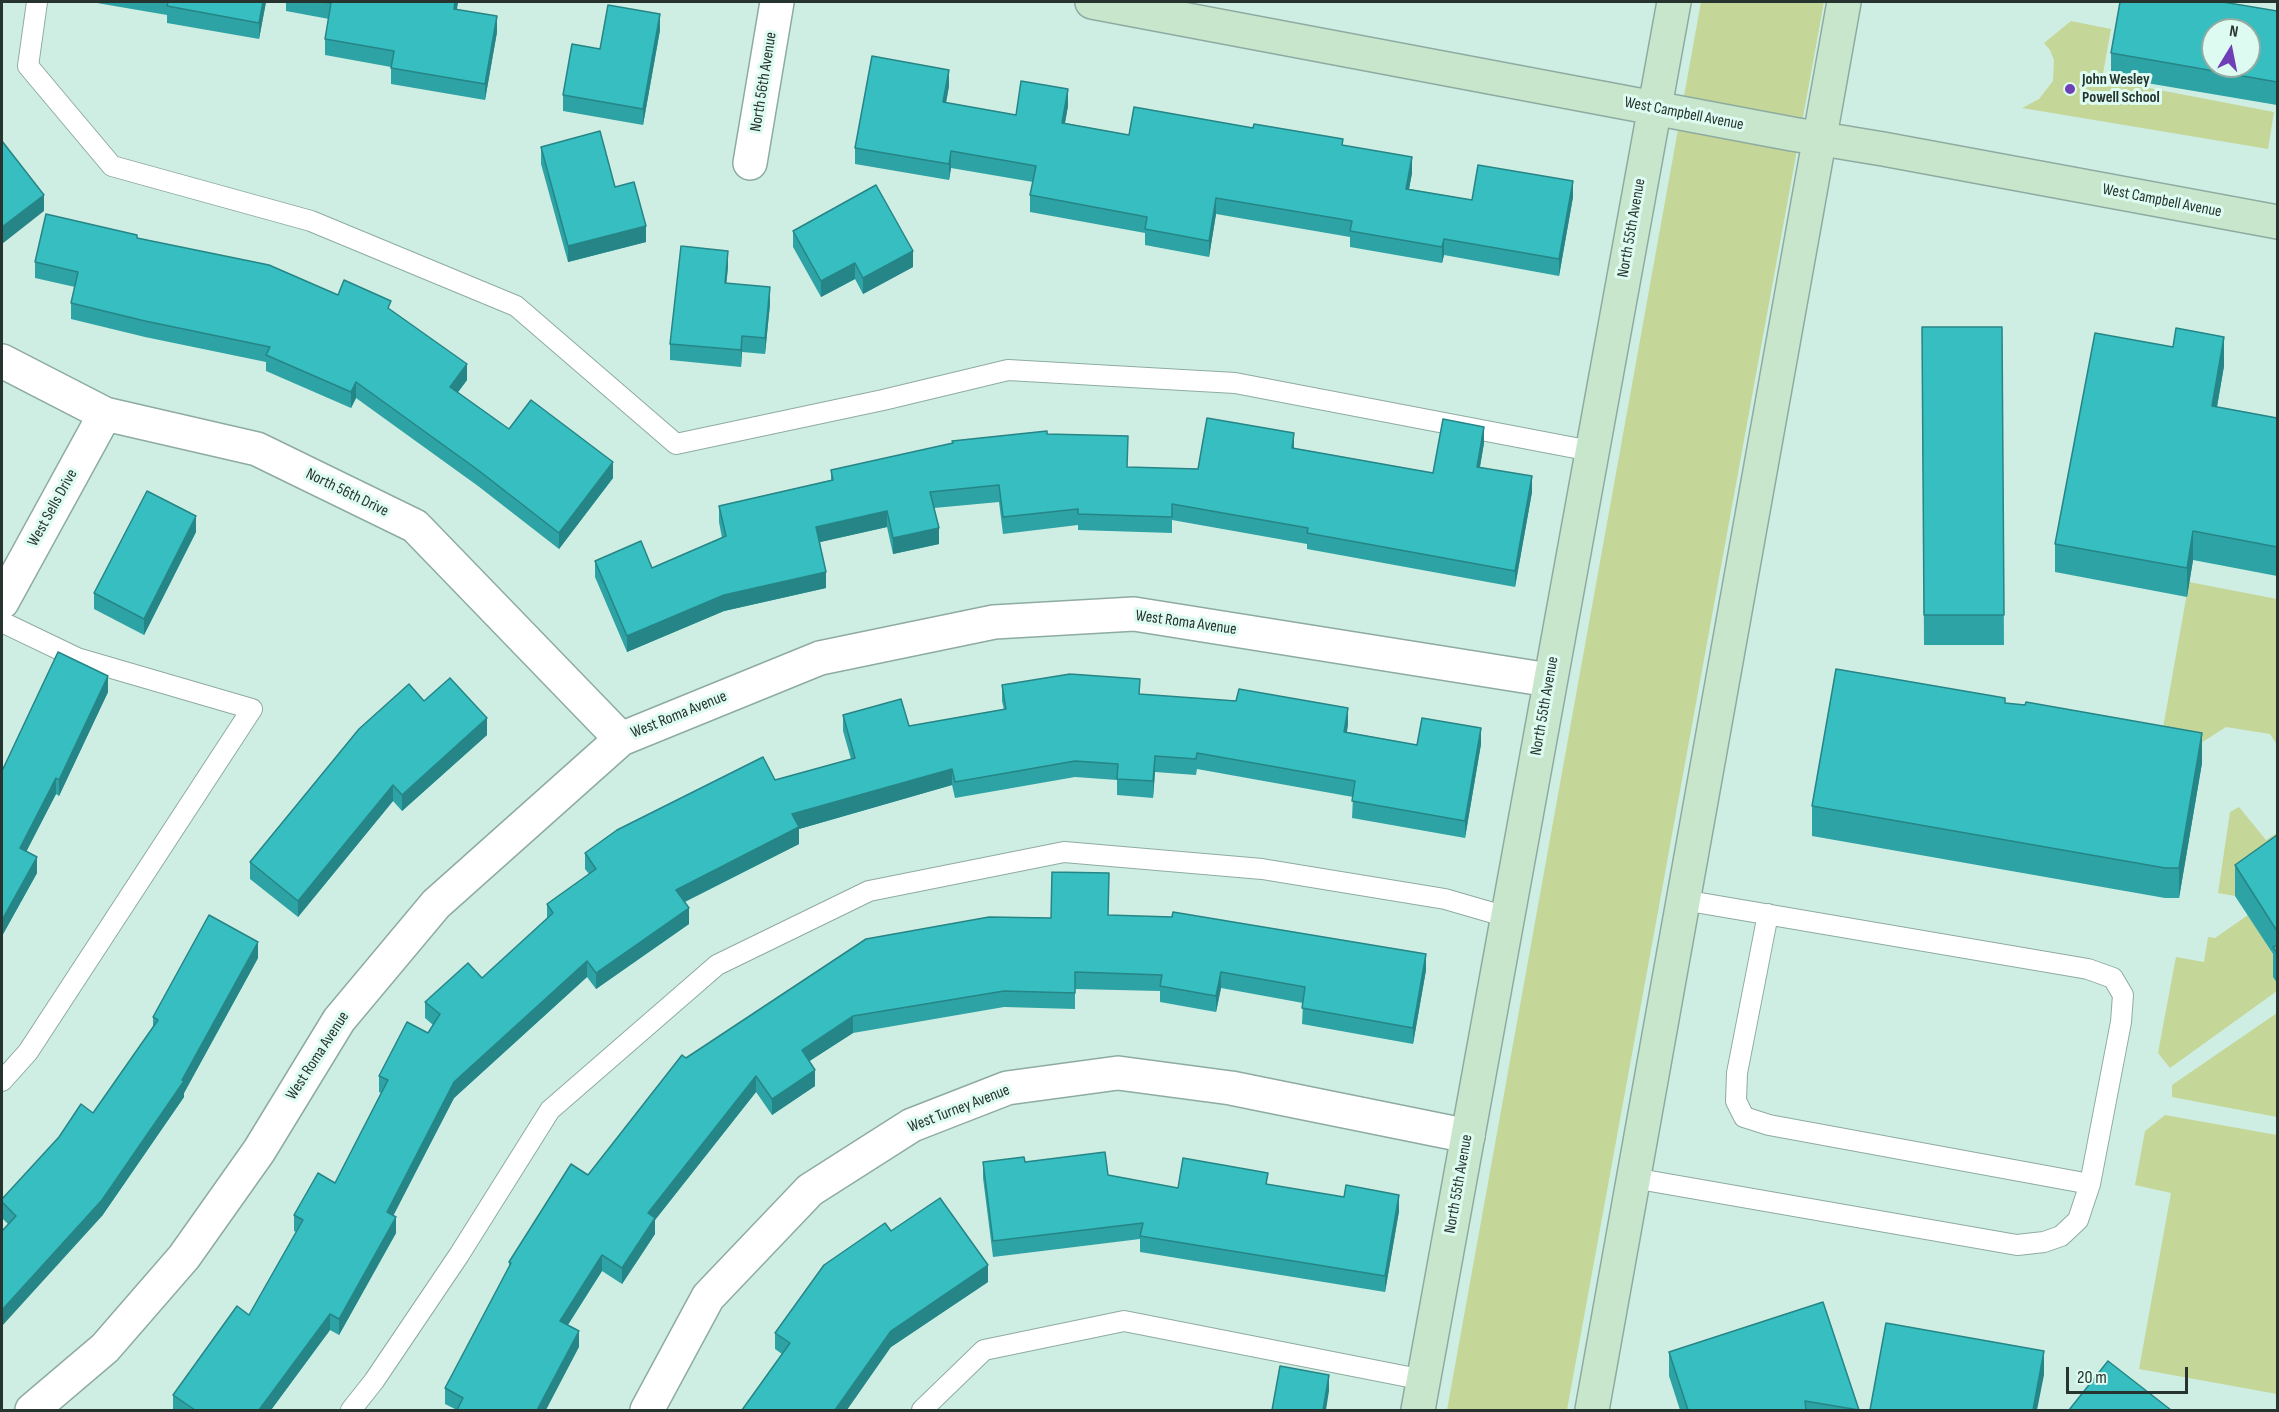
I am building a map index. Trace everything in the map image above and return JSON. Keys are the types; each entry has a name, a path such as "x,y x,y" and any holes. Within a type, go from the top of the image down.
{"street":[{"name":"North 56th Avenue","path":"750,163 777,2"},
{"name":"West Campbell Avenue","path":"1092,2 2277,222"},
{"name":"North 55th Avenue","path":"1421,1395 1549,680 1674,2"},
{"path":"1592,1410 1844,2"},
{"name":"North 56th Drive","path":"2,361 105,414 257,448 415,526 621,739"},
{"name":"West Sells Drive","path":"2,602 105,414"},
{"name":"West Roma Avenue","path":"32,1410 105,1348 184,1257 259,1151 339,1020 436,904 621,739 820,658 1006,621 1134,614 1549,680"},
{"name":"West Turney Avenue","path":"647,1410 708,1297 810,1190 912,1125 1007,1088 1118,1073 1231,1088 1468,1136"}],"lane":[{"path":"37,2 28,66 112,166 311,220 516,306 676,444 884,400 1008,370 1235,383 1591,451"},
{"path":"2,622 76,658 252,709 28,1052 2,1081"},
{"path":"351,1410 374,1381 459,1255 550,1110 717,965 869,891 1064,852 1262,869 1445,899 1507,917"},
{"path":"1633,1178 2017,1245 2044,1242 2061,1236 2078,1220 2090,1184 2121,1022 2123,995 2113,978 2088,969 1683,900"},
{"path":"1768,914 1737,1073 1736,1101 1744,1117 1769,1125 2090,1184"},
{"path":"922,1410 984,1350 1124,1321 1421,1395"}],"green space":[{"path":"1701,2 1824,2 1567,1410 1447,1410"},
{"path":"2071,21 2111,29 2102,79 2274,112 2268,149 2022,108 2039,99 2053,81 2054,60 2044,43"},
{"path":"2189,582 2277,599 2277,745 2270,734 2226,727 2190,750 2160,745"},
{"path":"2239,807 2266,840 2277,833 2277,865 2235,896 2218,893 2230,812"},
{"path":"2248,915 2277,961 2274,978 2277,991 2170,1068 2158,1053 2176,957 2204,962 2208,937 2215,938"},
{"path":"2277,1013 2277,1117 2172,1097 2172,1085"},
{"path":"2165,1115 2277,1135 2277,1394 2139,1369 2171,1193 2135,1185 2145,1131"}],"building":[{"path":"168,2 263,2 259,23 167,6"},
{"path":"321,2 455,2 454,9 497,16 485,84 391,68 394,51 325,39 331,3"},
{"path":"2120,2 2223,2 2277,11 2277,82 2254,78 2261,78 2261,18 2201,18 2201,69 2111,53"},
{"path":"608,5 660,14 643,109 563,95 572,44 600,49"},
{"path":"872,56 949,70 943,102 1016,115 1021,81 1068,89 1062,123 1129,135 1134,107 1253,128 1254,124 1343,139 1342,145 1412,157 1406,189 1472,200 1478,165 1573,181 1559,259 1444,239 1442,247 1350,231 1352,221 1216,198 1209,241 1145,229 1147,217 1030,195 1036,166 951,151 949,164 855,148"},
{"path":"600,131 615,187 634,182 646,226 568,246 541,147"},
{"path":"2,141 44,195 2,227"},
{"path":"876,185 913,251 863,278 855,263 821,281 793,231"},
{"path":"46,214 137,235 137,238 269,265 338,295 344,280 391,301 388,308 467,364 450,387 509,429 531,400 613,462 559,533 478,470 356,382 351,392 266,355 270,347 71,303 78,272 35,262"},
{"path":"681,246 728,251 725,283 770,287 765,338 742,336 741,350 670,344"},
{"path":"1922,327 2002,327 2004,615 1924,615"},
{"path":"2176,328 2224,337 2212,406 2277,418 2277,547 2193,531 2187,568 2055,544 2095,333 2173,347"},
{"path":"1207,418 1294,433 1292,448 1433,473 1443,419 1484,427 1477,467 1532,476 1515,571 1307,533 1308,528 1172,504 1172,517 1078,514 1078,509 1003,517 999,485 930,492 939,528 893,538 887,511 816,527 826,572 724,595 627,636 595,561 641,541 652,568 726,536 719,506 833,480 831,470 953,443 952,441 1047,431 1047,434 1128,436 1127,467 1198,469"},
{"path":"147,491 196,516 144,619 94,593"},
{"path":"58,652 108,676 59,780 56,778 20,848 37,857 2,920 2,771"},
{"path":"1836,669 2005,698 2005,703 2025,705 2026,702 2202,733 2179,868 2165,868 1812,806"},
{"path":"1070,674 1140,679 1139,694 1236,701 1239,689 1348,708 1344,732 1417,745 1422,718 1481,728 1465,821 1352,801 1355,781 1197,753 1196,759 1155,756 1153,781 1117,779 1118,764 1075,761 955,782 952,769 792,814 799,827 676,890 689,908 596,973 587,961 454,1082 387,1212 396,1217 339,1319 330,1314 259,1410 195,1410 173,1395 237,1306 249,1315 303,1220 294,1215 318,1173 335,1183 388,1080 379,1076 407,1022 428,1033 440,1014 425,1002 468,963 482,978 553,913 547,904 596,869 585,853 617,830 763,757 775,780 855,758 843,715 901,699 909,726 1006,709 1002,685"},
{"path":"450,678 487,718 402,795 393,785 298,901 250,862 359,729 409,684 424,701"},
{"path":"2277,835 2277,931 2235,865"},
{"path":"1052,872 1109,873 1108,915 1172,917 1173,912 1426,954 1413,1028 1302,1008 1305,987 1221,972 1216,996 1160,986 1162,975 1075,972 1075,993 1004,991 853,1016 802,1050 815,1070 772,1099 756,1076 648,1213 655,1218 622,1268 602,1255 560,1321 579,1331 537,1410 457,1410 463,1398 445,1388 511,1263 509,1262 571,1164 588,1175 682,1055 686,1058 866,939 989,917 1051,918"},
{"path":"209,915 258,942 182,1080 184,1081 102,1200 2,1310 2,1231 16,1216 2,1202 2,1199 59,1137 81,1104 93,1113 158,1020 153,1017"},
{"path":"1105,1152 1108,1175 1178,1188 1183,1158 1268,1173 1266,1184 1344,1197 1346,1185 1399,1195 1385,1276 1140,1236 1143,1223 993,1241 983,1162 1024,1157 1025,1162"},
{"path":"940,1198 988,1265 891,1331 835,1410 742,1410 790,1343 775,1333 824,1265 885,1223 891,1231"},
{"path":"1823,1302 1859,1410 1805,1401 1806,1410 1688,1410 1669,1352"},
{"path":"1886,1323 2044,1351 2033,1410 1870,1410"},
{"path":"2108,1361 2171,1410 2069,1410"},
{"path":"1280,1366 1329,1375 1323,1410 1272,1410"}],"place":[{"name":"John Wesley Powell School","path":"2070,89"}]}
